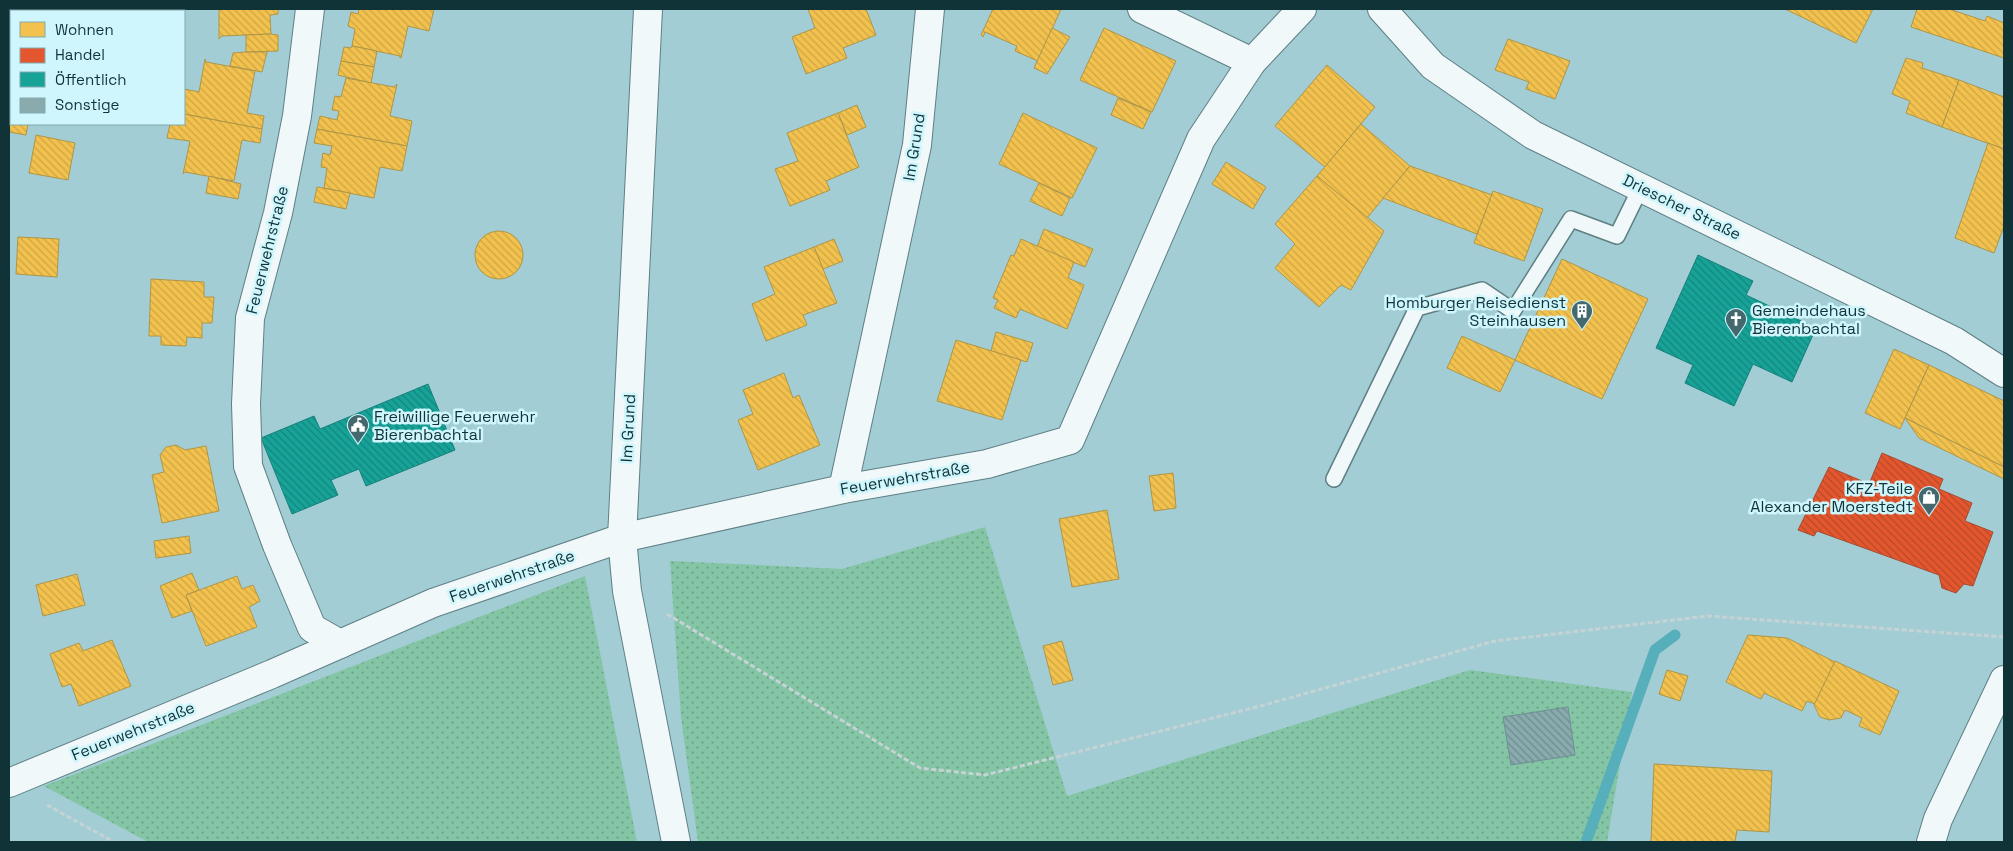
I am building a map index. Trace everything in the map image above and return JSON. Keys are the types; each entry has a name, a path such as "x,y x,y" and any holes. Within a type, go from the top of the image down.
{"street":[{"name":"Feuerwehrstraße","path":"310,9 297,116 278,213 250,318 246,404 248,466 312,628 340,644"},
{"name":"Im Grund","path":"648,9 622,538 628,590 676,842"},
{"name":"Im Grund","path":"843,489 917,145 930,9"},
{"path":"1142,9 1252,62"},
{"name":"Feuerwehrstraße","path":"9,783 433,603 622,538 843,489 987,464 1070,440 1201,139 1252,62 1302,9"},
{"name":"Driescher Straße","path":"1382,9 1432,66 1533,135 1954,342 2004,373"},
{"path":"1931,842 1938,819 2004,680"}],"lane":[{"path":"1334,479 1417,308 1482,290 1514,311 1571,219 1617,236 1641,188"}],"path":[{"path":"628,590 920,768 985,775 1254,708 1495,642 1708,616 2004,637"},
{"path":"41,802 114,842"}],"green space":[{"path":"985,527 1067,796 1470,670 1632,692 1607,842 698,842 681,717 670,561 842,569"},
{"path":"585,576 637,842 148,842 44,786"}],"building: Wohnen":[{"path":"219,9 278,9 278,14 270,15 271,34 221,36 219,39"},
{"path":"359,9 434,9 429,31 408,26 400,58 400,56 352,46 355,29 348,26 351,12 358,14"},
{"path":"808,9 866,9 876,35 843,48 847,58 806,74 792,37 815,28"},
{"path":"993,9 1061,9 1038,61 1015,51 1017,46 985,32 983,37 981,35"},
{"path":"1785,9 1873,9 1856,43"},
{"path":"1917,9 1949,9 1985,21 1987,16 2004,23 2004,58 1911,27"},
{"path":"1052,28 1070,37 1047,74 1034,68"},
{"path":"1104,28 1176,61 1152,112 1080,80"},
{"path":"246,35 278,35 278,51 246,52"},
{"path":"1508,39 1570,61 1555,99 1526,89 1529,82 1495,70"},
{"path":"352,46 377,51 374,67 341,61 344,47 351,48"},
{"path":"9,48 10,125 28,125 26,135 9,132"},
{"path":"267,52 262,72 230,66 233,53"},
{"path":"1906,58 1923,63 1922,68 1959,80 1942,127 1906,113 1910,101 1892,94"},
{"path":"205,59 206,62 255,71 247,113 264,116 262,129 185,114 185,89 199,92"},
{"path":"341,61 374,67 371,83 338,75"},
{"path":"1327,65 1375,107 1325,167 1275,126"},
{"path":"346,78 394,87 397,84 390,116 412,121 407,146 317,129 320,116 337,120 339,111 332,110 335,96 341,97"},
{"path":"1959,80 2004,97 2004,149 1942,127"},
{"path":"1118,98 1151,112 1143,129 1111,115"},
{"path":"857,105 866,127 847,135 838,113"},
{"path":"838,113 859,167 826,181 830,190 790,206 775,169 798,161 787,133"},
{"path":"1023,113 1097,148 1072,198 999,164"},
{"path":"185,114 262,129 260,143 242,140 234,181 185,172 183,174 190,141 167,138 170,125 185,125"},
{"path":"1361,124 1410,166 1367,218 1317,176"},
{"path":"317,129 407,146 402,171 380,167 374,198 324,188 327,168 321,167 323,153 330,155 332,146 314,143"},
{"path":"36,135 75,143 68,180 29,173"},
{"path":"1988,143 2004,149 2004,226 1994,253 1955,238"},
{"path":"1226,162 1266,187 1253,209 1212,184"},
{"path":"1410,166 1492,195 1477,234 1383,198"},
{"path":"209,176 241,184 238,199 206,193"},
{"path":"1317,176 1384,231 1351,290 1341,285 1319,307 1275,268 1295,244 1275,224"},
{"path":"1039,183 1070,198 1062,216 1030,201"},
{"path":"317,187 350,193 346,209 314,202"},
{"path":"1493,191 1543,209 1524,261 1474,243"},
{"path":"1044,229 1093,249 1085,267 1037,247"},
{"path":"499,231 508,233 516,238 521,246 523,255 521,264 516,272 508,277 499,279 490,277 482,272 477,264 475,255 477,246 482,238 490,233"},
{"path":"18,237 59,239 57,277 16,274"},
{"path":"834,239 843,261 823,269 814,247"},
{"path":"1021,239 1074,262 1068,278 1084,285 1067,329 1020,309 1016,318 994,308 998,300 993,298 1011,255 1014,256"},
{"path":"814,247 837,303 803,315 807,325 766,341 752,304 775,294 764,267"},
{"name":"Homburger Reisedienst Steinhausen","path":"1562,259 1648,299 1602,399 1515,360"},
{"path":"151,279 204,282 204,297 214,297 212,323 202,323 202,338 187,337 186,346 161,345 161,336 149,336"},
{"path":"996,332 1033,343 1027,362 991,351"},
{"path":"1462,336 1515,360 1500,392 1447,368"},
{"path":"956,340 1021,360 1002,420 937,401"},
{"path":"1894,349 1929,365 1900,429 1865,413"},
{"path":"1929,365 2004,401 2004,467 1905,418"},
{"path":"784,373 793,398 799,395 820,445 758,470 738,420 753,414 743,390"},
{"path":"1905,418 2004,467 2004,479 1919,438"},
{"path":"176,445 185,450 206,446 219,511 162,523 152,475 164,472 160,455 166,447"},
{"path":"1173,473 1176,508 1154,511 1149,476"},
{"path":"1107,510 1119,579 1072,587 1059,519"},
{"path":"189,536 191,553 156,558 154,541"},
{"path":"192,573 199,590 186,595 192,611 172,618 160,586"},
{"path":"77,574 85,605 43,616 36,585"},
{"path":"237,576 242,589 253,585 260,601 249,607 257,627 206,646 186,595"},
{"path":"1748,635 1787,638 1835,662 1815,704 1807,701 1802,711 1764,693 1761,699 1726,682"},
{"path":"112,640 131,686 79,706 71,684 62,687 50,654 79,643 83,651"},
{"path":"1062,641 1073,680 1053,685 1043,646"},
{"path":"1835,661 1899,691 1880,735 1859,726 1862,718 1845,710 1841,718 1829,720 1820,717 1814,705"},
{"path":"1667,670 1688,676 1680,701 1659,694"},
{"path":"1654,764 1772,771 1769,832 1737,830 1735,842 1651,842"}],"building: Handel":[{"path":"1882,453 1943,479 1939,489 1972,503 1965,521 1993,532 1973,586 1964,584 1956,593 1942,588 1939,575 1817,531 1814,536 1798,530 1829,467 1869,484"}],"building: Öffentlich":[{"name":"Gemeindehaus Bierenbachtal","path":"1698,255 1753,281 1746,295 1816,328 1792,382 1753,364 1734,406 1685,383 1693,365 1656,348"},
{"name":"Freiwillige Feuerwehr Bierenbachtal","path":"428,384 455,450 366,486 359,469 331,480 338,495 292,514 261,438 314,416 320,429"}],"building: Sonstige":[{"path":"1568,707 1575,755 1511,765 1503,717"}],"waterway":[{"path":"1586,842 1655,650 1675,635"}],"place":[{"name":"Homburger Reisedienst Steinhausen","path":"1582,330"},
{"name":"Gemeindehaus Bierenbachtal","path":"1736,338"},
{"name":"Freiwillige Feuerwehr Bierenbachtal","path":"358,444"},
{"name":"KFZ-Teile Alexander Moerstedt","path":"1929,516"}]}
